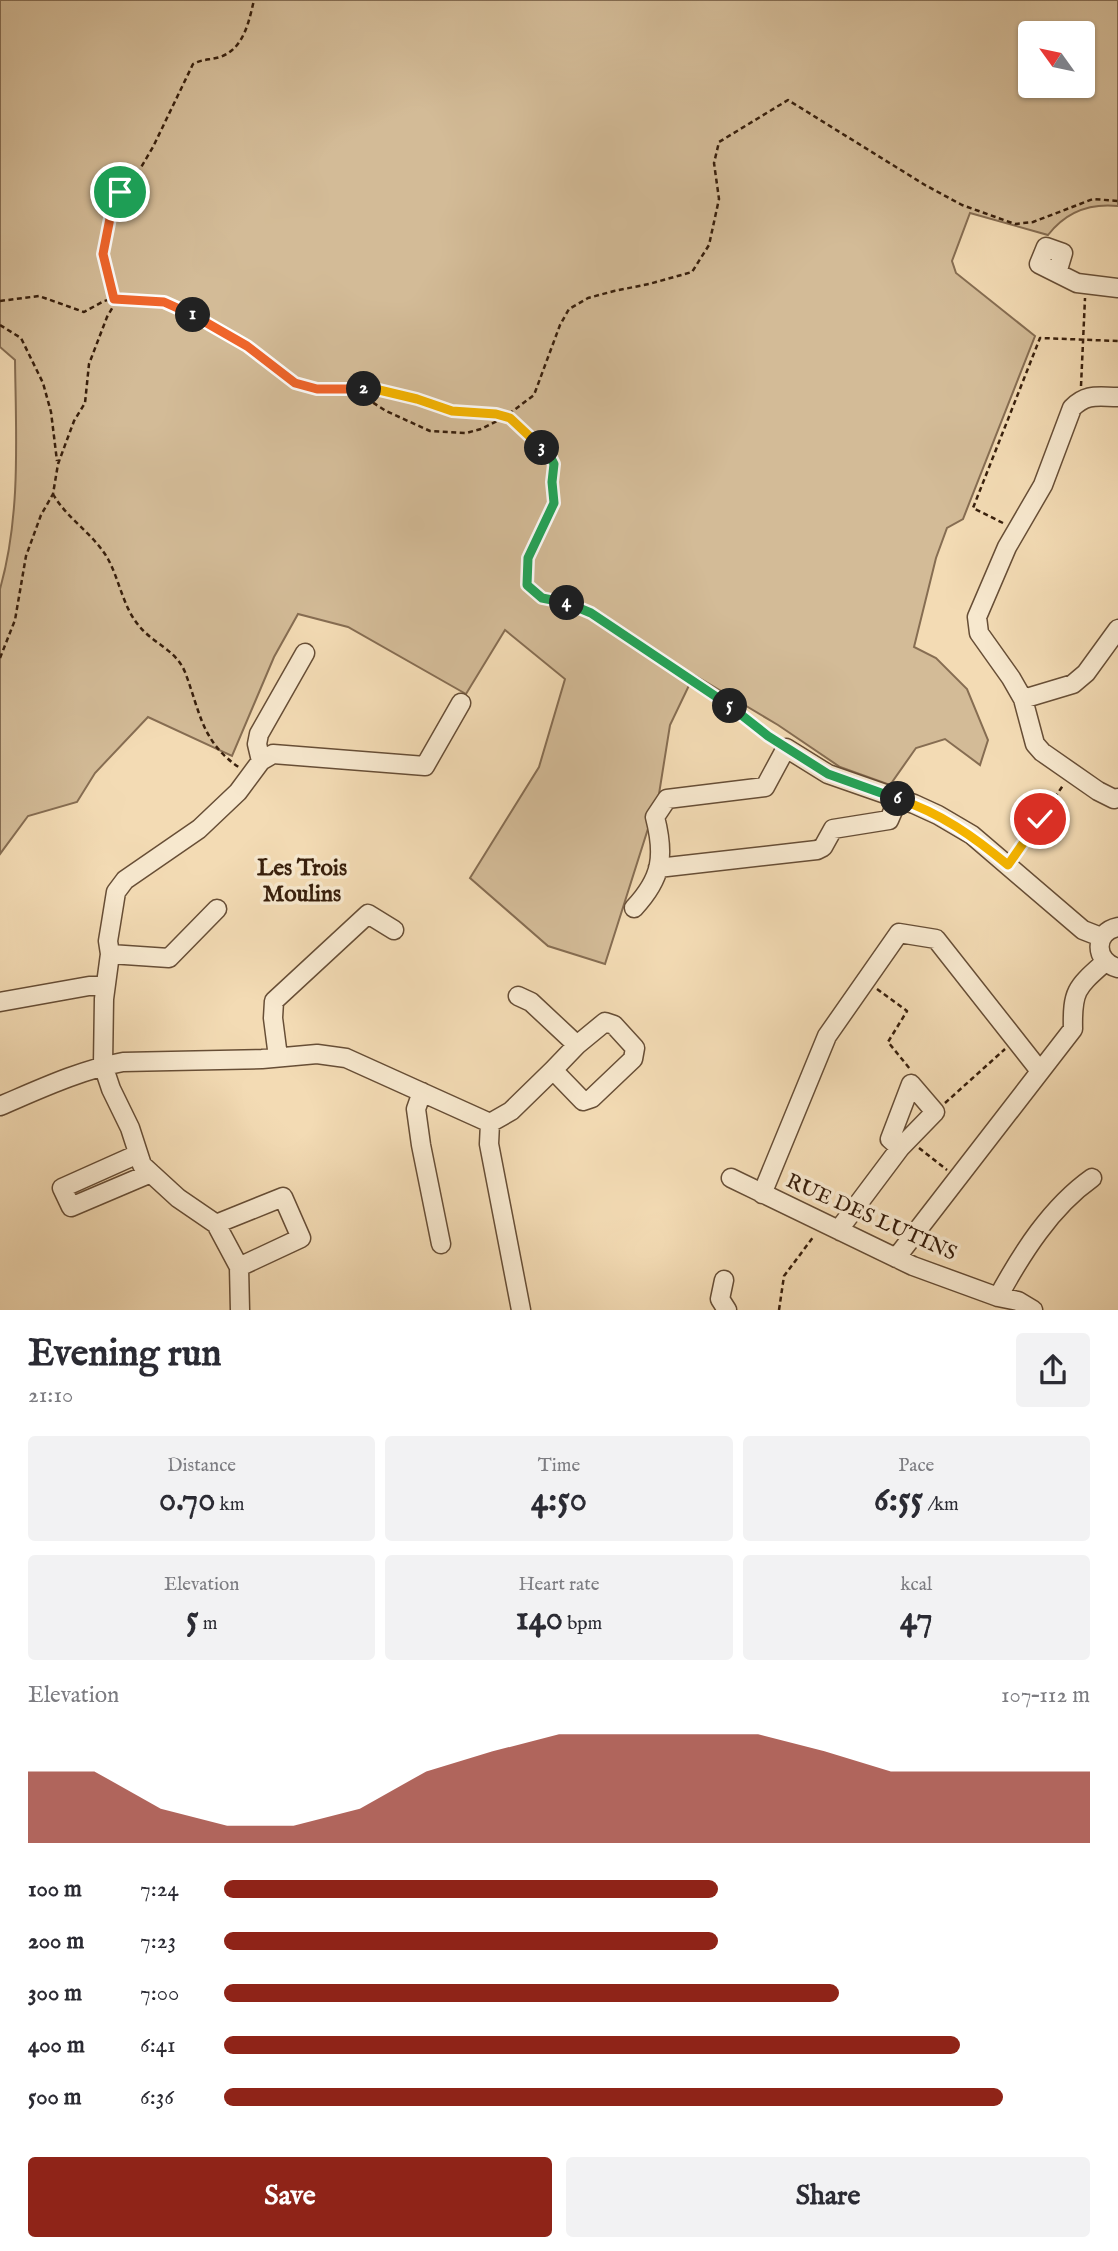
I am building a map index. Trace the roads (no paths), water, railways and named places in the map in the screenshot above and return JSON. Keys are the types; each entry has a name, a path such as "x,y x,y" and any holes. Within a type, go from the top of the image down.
{"street":[{"path":"1057,273 1085,285 1118,288"},
{"path":"1118,397 1080,399 1072,408 1043,485 1007,547 977,617 979,633 1023,699 1035,744 1042,752 1098,791 1114,799 1118,797"},
{"path":"1023,699 1073,684 1086,674 1116,638"},
{"path":"256,768 259,734 305,653"},
{"path":"240,1310 239,1267 216,1224 178,1198 142,1165 130,1128 111,1089 103,1065 105,986 110,954 108,940 116,892 125,880 200,829 256,768 273,754 425,766 461,703"},
{"path":"634,908 650,891 658,868 662,852 655,817 667,799 765,787 786,748 828,774 938,814 972,835 1083,930 1101,937"},
{"path":"658,868 817,850 823,847 833,829 889,820 898,799"},
{"path":"110,954 169,958 217,909"},
{"path":"278,1057 273,1018 274,1001 368,914 394,930"},
{"path":"896,1258 1073,1029 1072,1007 1077,990 1087,977 1112,965 1099,950 1101,937 1110,929 1118,927"},
{"path":"762,1194 827,1036 899,933 936,939 1040,1071"},
{"path":"0,1002 89,986 105,986"},
{"path":"518,996 531,1002 577,1045"},
{"path":"491,1123 510,1111 577,1045 605,1022 614,1025 635,1048 633,1059 592,1098 583,1101 553,1070"},
{"path":"0,1106 47,1085 103,1065 317,1054 346,1058 491,1123"},
{"path":"832,1227 843,1223 904,1144 935,1112 911,1084 890,1139 904,1144"},
{"path":"422,1092 416,1109 417,1121 441,1244"},
{"path":"491,1123 489,1144 521,1310"},
{"path":"138,1154 62,1188 71,1207 151,1174"},
{"name":"RUE DES LUTINS","path":"731,1178 913,1266 998,1297 1018,1301 1033,1310"},
{"path":"998,1297 1013,1269 1047,1221 1074,1191 1092,1178"},
{"path":"216,1224 283,1197 301,1238 239,1267"},
{"path":"724,1280 720,1299 727,1310"}],"district":[{"name":"Les Trois Moulins","path":"302,881"}]}
